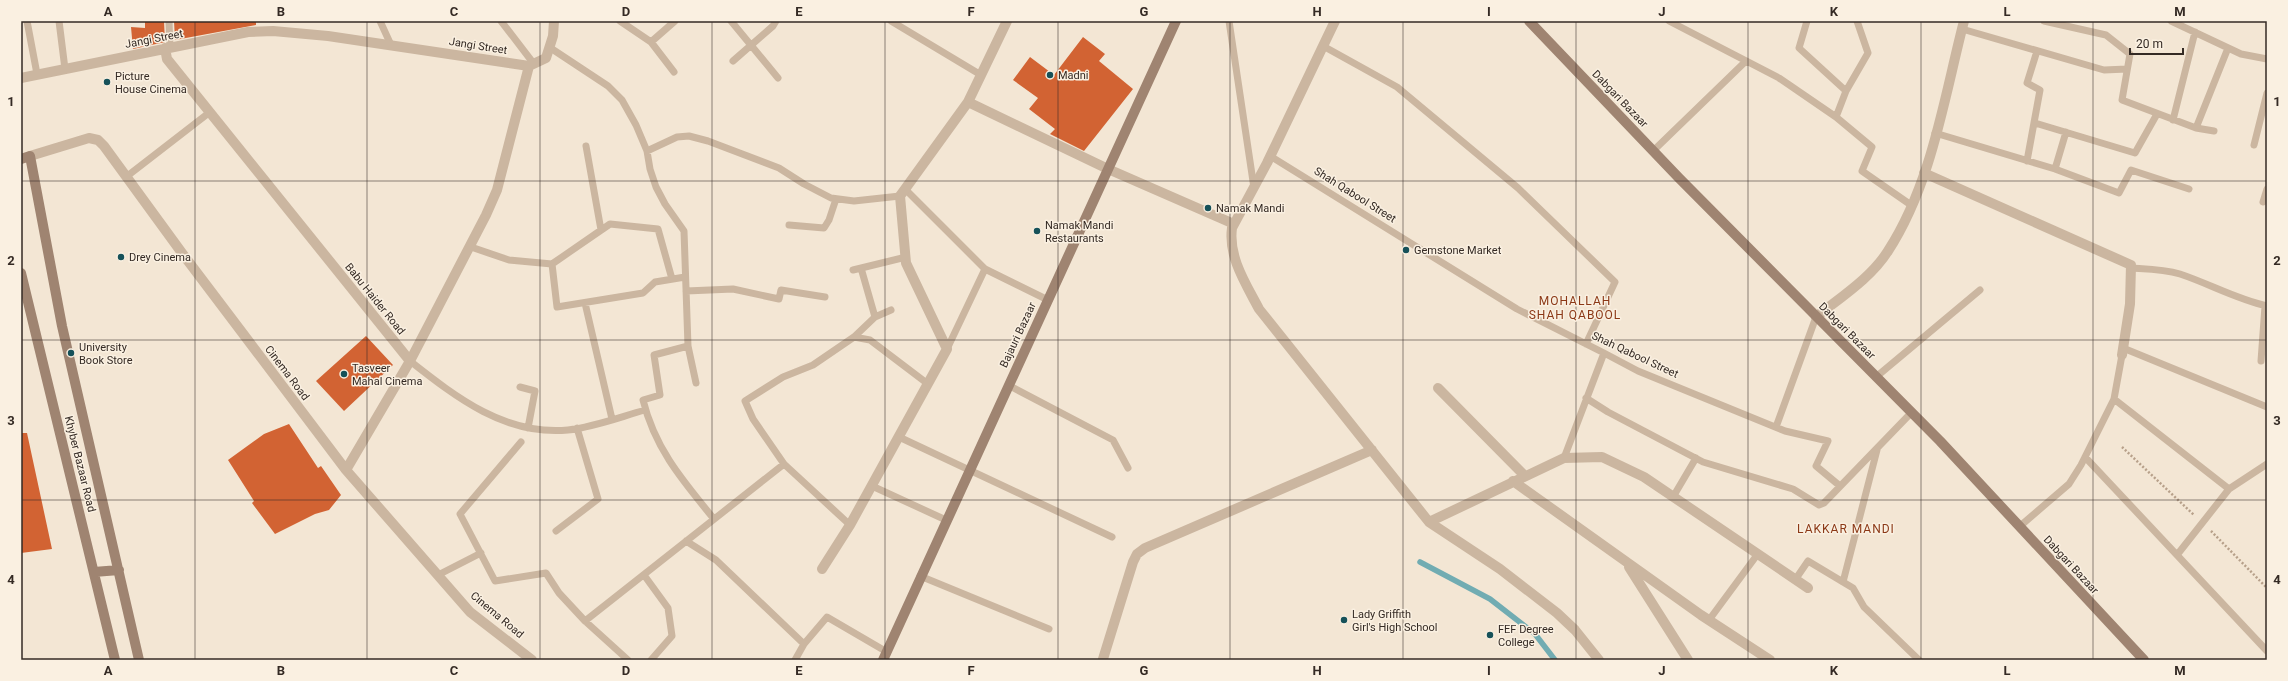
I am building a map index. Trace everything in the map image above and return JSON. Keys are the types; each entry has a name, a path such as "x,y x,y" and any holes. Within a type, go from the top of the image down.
{"street":[{"path":"346,470 410,361 470,247 497,190 532,65 546,58 554,21"},
{"path":"822,569 850,525 947,349 906,263 903,192 968,102 1007,21"},
{"name":"Bajauri Bazaar","path":"885,656 920,576 1176,21"},
{"path":"1335,21 1270,156 1234,224 1231,236 1235,257 1259,308 1429,522 1500,569 1557,613 1574,630 1598,660"},
{"name":"Dabgari Bazaar","path":"1529,21 1653,151 1911,413 2144,660"},
{"path":"1816,317 1863,279 1887,252 1911,205 1924,173 1963,25"},
{"name":"Jangi Street","path":"21,78 248,32 273,31 328,36 532,65"},
{"name":"Babu Haider Road","path":"168,48 167,59 410,361"},
{"path":"968,102 1108,168 1234,224"},
{"name":"Cinema Road","path":"25,158 89,138 98,140 346,470 470,612 532,660"},
{"path":"25,158 139,660"},
{"path":"1924,173 2131,265 2130,304 2122,351"},
{"name":"Khyber Bazaar Road","path":"21,273 115,660"},
{"path":"1438,388 1525,476"},
{"path":"1103,659 1133,562 1141,551 1372,450"},
{"path":"1429,522 1564,458 1602,457 1644,477 1808,588"},
{"path":"1513,481 1627,563 1770,660"},
{"path":"1627,563 1688,660"},
{"path":"94,572 119,570"}],"lane":[{"path":"28,21 37,74"},
{"path":"58,21 65,69"},
{"path":"168,48 169,21"},
{"path":"380,21 391,45"},
{"path":"501,21 532,65"},
{"path":"620,21 651,42 674,72"},
{"path":"651,42 676,21"},
{"path":"731,21 778,78"},
{"path":"733,61 773,26 776,21"},
{"path":"891,21 981,75"},
{"path":"1229,21 1254,188"},
{"path":"1669,21 1779,78 1836,117 1872,147 1862,171 1911,205"},
{"path":"1807,21 1799,48 1846,91"},
{"path":"1836,117 1846,91 1868,52 1857,21"},
{"path":"2044,21 2073,24 2106,36 2130,54 2122,100 2196,128 2214,131"},
{"path":"2171,21 2188,25 2195,32 2241,54 2267,59"},
{"path":"1963,25 2038,51 2104,70 2127,69"},
{"path":"2173,120 2195,32"},
{"path":"1323,46 1397,87 1518,188 1615,282 1586,344"},
{"path":"549,48 608,86 622,100 636,125 647,151 650,169 664,204 684,231 688,346 696,383"},
{"path":"2196,128 2228,48"},
{"path":"2027,161 2040,90 2027,83 2038,51"},
{"path":"1653,151 1746,61"},
{"path":"2254,146 2267,93"},
{"path":"126,176 210,112"},
{"path":"2035,123 2135,153 2157,114"},
{"path":"2055,169 2066,132"},
{"path":"1935,133 2055,169 2119,193 2131,170 2189,189"},
{"path":"647,151 677,137 689,136 708,141 779,168 804,184 831,198 854,201 903,192 985,268 1048,300"},
{"path":"586,146 601,230"},
{"name":"Shah Qabool Street","path":"1270,156 1517,309 1638,371 1776,427 1828,441 1816,466 1840,486"},
{"path":"2263,202 2267,189"},
{"path":"789,226 824,228 830,220 836,199"},
{"path":"470,247 509,260 552,264 610,224 658,228 672,279"},
{"path":"853,270 906,257"},
{"path":"552,264 557,307 643,293 655,282 685,278"},
{"path":"861,268 874,317"},
{"path":"947,349 985,268"},
{"path":"2131,268 2158,269 2180,274 2243,300 2266,306 2265,342 2261,361"},
{"path":"686,291 733,289 779,299 781,290 825,296"},
{"path":"1876,377 1980,290"},
{"path":"585,303 612,419"},
{"path":"850,525 784,464 753,419 745,402 782,377 812,365 854,337 874,317 890,310"},
{"path":"1776,427 1816,317"},
{"path":"854,337 870,340 928,384"},
{"path":"688,346 654,355 660,395 643,400 653,434 672,466 714,519"},
{"path":"2019,527 2069,484 2085,457 2114,399 2122,351 2267,407"},
{"path":"1564,458 1604,353"},
{"name":"Babu Haider Road","path":"410,361 450,393 491,417 535,430 577,428 645,410"},
{"path":"1008,385 1114,440 1128,468"},
{"path":"520,387 536,391 528,428"},
{"path":"1586,398 1608,412 1696,458 1792,489 1819,505 1824,503 1911,413"},
{"path":"2114,399 2228,489"},
{"path":"556,531 598,499 577,428"},
{"path":"899,437 1112,537"},
{"path":"521,442 460,514 495,581 546,572 559,593 585,621 628,660"},
{"path":"1843,582 1877,448"},
{"path":"2085,457 2267,652"},
{"path":"1673,497 1696,458"},
{"path":"585,621 784,464"},
{"path":"2177,555 2228,489 2267,464"},
{"path":"872,486 946,520"},
{"path":"686,541 716,560 804,644"},
{"path":"438,576 481,553"},
{"path":"1709,620 1757,554"},
{"path":"1795,580 1808,561 1853,588 1864,607 1919,660"},
{"path":"644,575 668,608 672,636 651,660"},
{"path":"920,576 1049,629"},
{"path":"795,660 804,644 827,617 885,656"}],"path":[{"path":"2122,447 2202,523 2267,588"}],"building":[{"path":"145,21 164,21 165,42 133,49 131,27 145,28"},
{"path":"174,21 256,21 256,25 175,40"},
{"path":"1083,37 1105,54 1099,61 1133,89 1084,151 1050,134 1055,129 1029,109 1038,98 1013,80 1030,57 1054,75"},
{"path":"366,336 393,365 344,411 316,381"},
{"path":"289,424 318,468 321,466 341,495 329,510 315,514 275,534 252,503 254,501 228,460 264,434"},
{"path":"21,433 27,433 52,549 21,553"}],"waterway":[{"path":"1420,562 1490,599 1535,634 1555,660"}],"place":[{"name":"Madni","path":"1050,75"},
{"name":"Picture House Cinema","path":"107,82"},
{"name":"Namak Mandi","path":"1208,208"},
{"name":"Namak Mandi Restaurants","path":"1037,231"},
{"name":"Gemstone Market","path":"1406,250"},
{"name":"Drey Cinema","path":"121,257"},
{"name":"University Book Store","path":"71,353"},
{"name":"Tasveer Mahal Cinema","path":"344,374"},
{"name":"Lady Griffith Girl's High School","path":"1344,620"},
{"name":"FEF Degree College","path":"1490,635"}],"district":[{"name":"MOHALLAH SHAH QABOOL","path":"1575,308"},
{"name":"LAKKAR MANDI","path":"1846,529"}]}
